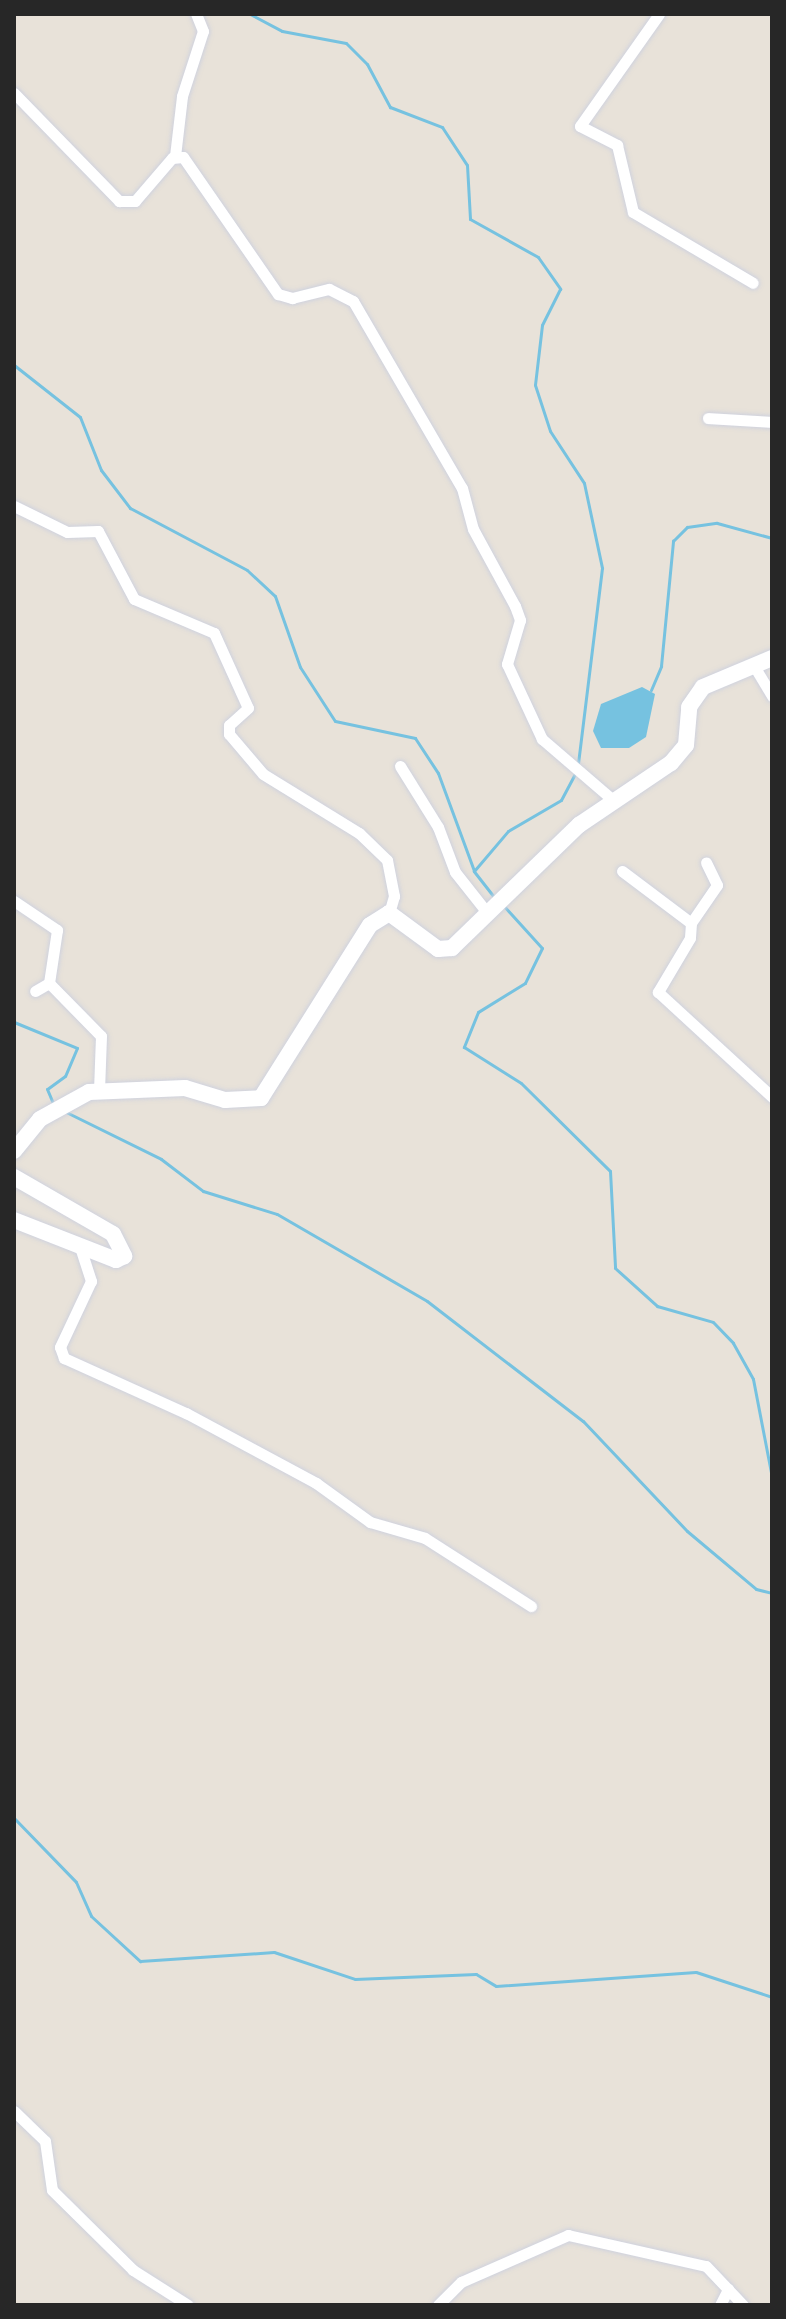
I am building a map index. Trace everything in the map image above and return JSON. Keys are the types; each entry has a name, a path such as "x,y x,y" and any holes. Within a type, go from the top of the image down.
{"street":[{"path":"14,93 123,203 140,197 175,156 182,96 203,31 196,14"},
{"path":"659,14 580,126 617,145 633,212 753,283"},
{"path":"175,156 186,159 278,294 292,298 329,289 353,301 462,488 473,529 515,606 520,620 507,664 542,739 613,800"},
{"path":"708,418 772,422"},
{"path":"14,506 67,532 98,531 134,599 214,633 248,708 229,734 263,774 359,833 387,860 394,896 389,913 355,943 261,1098 225,1100 185,1088 99,1090 53,1109 14,1151"},
{"path":"389,913 444,951 485,910 613,800 683,751 689,707 703,687 772,658"},
{"path":"754,666 772,696"},
{"path":"400,766 438,827 455,872 485,910"},
{"path":"706,862 717,885 691,923 690,938 658,992 772,1097"},
{"path":"622,871 691,923"},
{"path":"14,901 57,930 49,983"},
{"path":"49,983 101,1036 99,1090"},
{"path":"35,991 49,983"},
{"path":"14,1177 113,1234 125,1253 116,1260 14,1220"},
{"path":"80,1247 91,1281 60,1347 64,1358 186,1413 324,1488 370,1522 425,1538 531,1606"},
{"path":"14,2111 45,2141 52,2190 133,2270 188,2305"},
{"path":"438,2305 461,2282 568,2235 706,2266 743,2305"},
{"path":"720,2305 728,2289"}],"water":[{"path":"642,687 655,694 646,737 629,748 601,748 593,731 601,704"}],"waterway":[{"path":"250,14 282,31 346,43 367,64 390,107 442,127 467,165 470,219 538,257 560,289 542,325 535,385 550,431 584,483 602,568 578,763"},
{"path":"14,365 80,417 101,470 130,508 247,570 275,596 300,667 335,721 415,738 438,773 474,871"},
{"path":"651,690 661,666 673,541 687,527 717,523 772,538"},
{"path":"494,897 474,871 508,831 561,800 575,774"},
{"path":"503,905 542,948 525,983 478,1012 464,1047 521,1083 610,1171 615,1268 657,1306 713,1322 733,1343 753,1379 772,1478"},
{"path":"14,1022 77,1048 65,1076 47,1089 53,1103"},
{"path":"66,1112 161,1159 203,1191 277,1214 427,1301 583,1421 687,1531 756,1589 772,1593"},
{"path":"14,1818 76,1882 91,1916 140,1961 274,1952 355,1979 476,1974 496,1986 696,1972 772,1997"}]}
